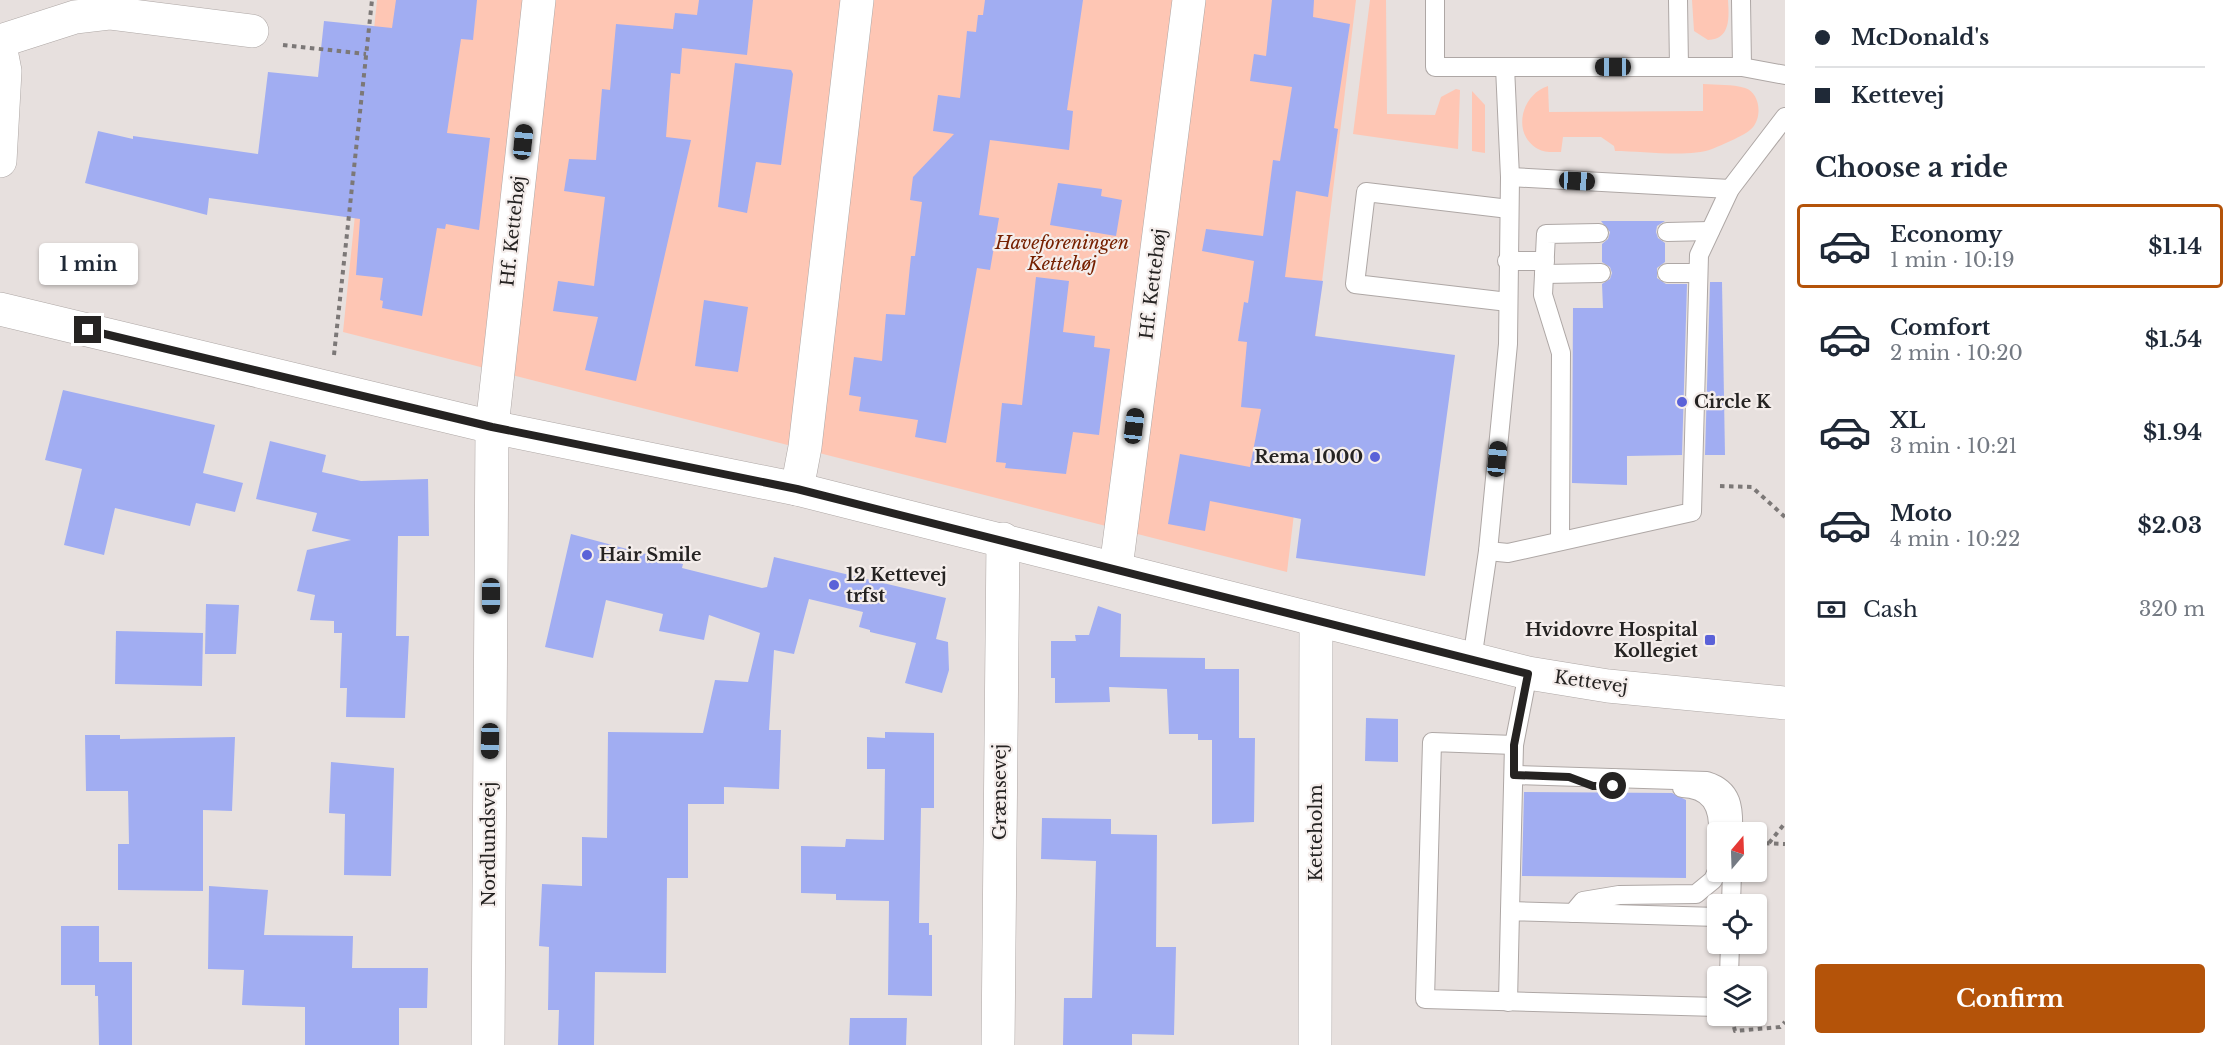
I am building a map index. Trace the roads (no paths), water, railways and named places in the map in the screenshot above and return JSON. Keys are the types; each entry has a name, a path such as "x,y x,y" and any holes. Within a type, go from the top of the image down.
{"street":[{"name":"Hf. Kettehøj","path":"492,427 539,0"},
{"path":"797,489 805,447 857,0"},
{"name":"Hf. Kettehøj","path":"1116,568 1189,0"},
{"path":"0,161 6,71 0,43 75,17 109,13 252,31"},
{"name":"Kettevej","path":"0,309 492,427 797,489 1003,539 1528,674 1608,686 1785,703"},
{"name":"Nordlundsvej","path":"488,1045 492,427"},
{"name":"Grænsevej","path":"998,1045 1003,539"},
{"name":"Ketteholm","path":"1315,1045 1316,621"}],"lane":[{"path":"1435,0 1435,67 1742,67 1785,75"},
{"path":"1678,0 1678,67"},
{"path":"1742,0 1742,67"},
{"path":"1472,660 1488,551 1508,344 1510,177 1505,67"},
{"path":"1488,551 1508,553 1692,512 1699,255 1730,189 1785,117"},
{"path":"1510,177 1730,189"},
{"path":"1508,302 1355,284 1366,192 1509,209"},
{"path":"1667,232 1710,231"},
{"path":"1560,541 1561,353 1543,295 1546,234 1599,233"},
{"path":"1508,261 1600,273"},
{"path":"1666,273 1698,273"},
{"path":"1508,1002 1514,745 1528,674"},
{"path":"1514,745 1432,742 1425,999 1707,1007"},
{"path":"1514,775 1693,780 1717,784 1731,799 1734,808 1733,822"},
{"path":"1569,777 1593,786 1692,788 1701,792 1716,806 1719,822"},
{"path":"1573,913 1583,901 1619,895 1696,894 1711,882"},
{"path":"1510,911 1707,917"}],"place":[{"name":"Circle K","path":"1682,402"},
{"name":"Rema 1000","path":"1375,457"},
{"name":"Hair Smile","path":"587,555"},
{"name":"12 Kettevej trfst","path":"834,585"},
{"name":"Hvidovre Hospital Kollegiet","path":"1710,640"}],"park label":[{"name":"Haveforeningen Kettehøj","path":"1062,253"}]}
